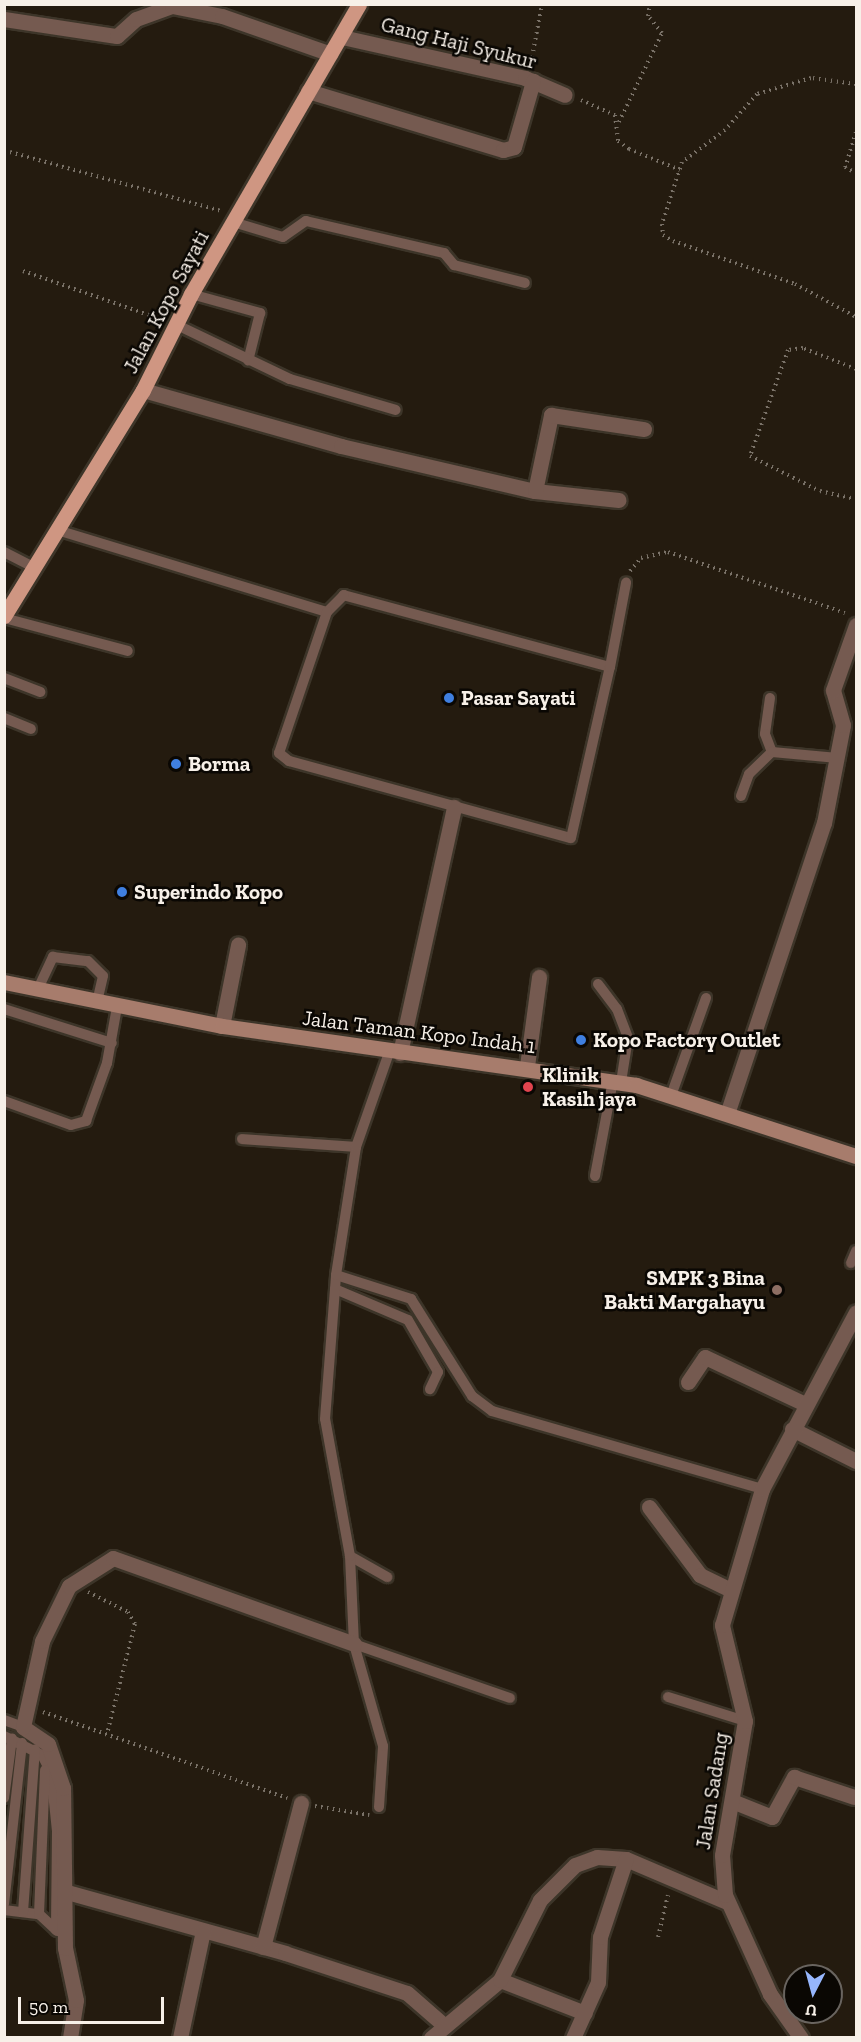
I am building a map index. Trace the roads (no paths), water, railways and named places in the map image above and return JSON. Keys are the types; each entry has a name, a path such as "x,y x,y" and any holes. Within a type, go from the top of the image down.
{"main road":[{"name":"Jalan Kopo Sayati","path":"4,617 143,390 191,294 308,91 342,37 359,4"},
{"name":"Jalan Taman Kopo Indah 1","path":"4,982 36,991 222,1026 395,1053 526,1066 672,1093 856,1156"}],"street":[{"path":"4,19 117,36 136,19 172,6 222,16 331,54"},
{"name":"Gang Haji Syukur","path":"342,37 530,80 565,95"},
{"path":"308,91 503,150 514,147 530,80"},
{"path":"143,390 341,446 535,491 619,500"},
{"path":"535,491 551,415 644,429"},
{"path":"728,1111 824,823 843,725 832,690 856,625"},
{"path":"395,1053 454,807"},
{"path":"222,1026 238,945"},
{"path":"526,1066 539,977"},
{"name":"Jalan Sadang","path":"801,2037 770,1994 728,1902 722,1855 744,1721 724,1647 729,1589 762,1489 805,1404 856,1312"},
{"path":"688,1382 705,1357 805,1404"},
{"path":"792,1429 856,1461"},
{"path":"649,1507 700,1575 729,1589"},
{"path":"70,2037 76,2000 65,1948 67,1893 60,1773 48,1744 23,1727 46,1632 69,1586 112,1558 354,1644"},
{"path":"732,1801 770,1817 794,1777 854,1797"},
{"path":"263,1947 301,1803"},
{"path":"573,2037 598,1982 600,1936 626,1859"},
{"path":"431,2037 500,1980 530,1915 551,1883 585,1861 626,1859 728,1902"},
{"path":"67,1893 263,1947 406,1993 445,2026"},
{"path":"180,2037 202,1931"},
{"path":"500,1980 585,2013"}],"lane":[{"path":"235,218 283,237 306,221 444,253 454,265 525,283"},
{"path":"191,294 260,314 248,361"},
{"path":"175,324 248,361 319,390 396,410"},
{"path":"57,530 327,612"},
{"path":"4,552 34,567"},
{"path":"610,667 349,594 327,612 279,753 454,807 571,838 610,667 626,583"},
{"path":"4,617 128,651"},
{"path":"4,678 40,692"},
{"path":"770,698 765,734 772,752"},
{"path":"4,718 31,729"},
{"path":"741,796 749,774 772,752 838,758"},
{"path":"36,991 53,957 88,961 103,976 97,1003"},
{"path":"595,1176 628,1038 618,1010 598,984"},
{"path":"672,1093 706,998"},
{"path":"4,1101 71,1125 86,1121 112,1043 117,1007"},
{"path":"4,1009 112,1043"},
{"path":"379,1807 383,1746 354,1644 350,1556 326,1419 336,1275 356,1147 395,1053"},
{"path":"242,1139 356,1147"},
{"path":"851,1263 856,1251"},
{"path":"336,1275 411,1299 472,1396 501,1415 762,1489"},
{"path":"336,1289 408,1320 438,1372 430,1389"},
{"path":"350,1556 387,1577"},
{"path":"354,1644 510,1698"},
{"path":"668,1697 744,1721"},
{"path":"4,1720 23,1727"},
{"path":"13,1739 35,1749 45,1758 57,1831 56,1930"},
{"path":"4,1798 13,1739"},
{"path":"4,1904 13,1739"},
{"path":"23,1912 35,1749"},
{"path":"39,1914 45,1758"},
{"path":"4,1910 39,1914 56,1930 65,1948"}],"place":[{"name":"Pasar Sayati","path":"449,698"},
{"name":"Borma","path":"176,764"},
{"name":"Superindo Kopo","path":"122,892"},
{"name":"Kopo Factory Outlet","path":"581,1040"},
{"name":"Klinik Kasih jaya","path":"528,1087"},
{"name":"SMPK 3 Bina Bakti Margahayu","path":"777,1290"}]}
